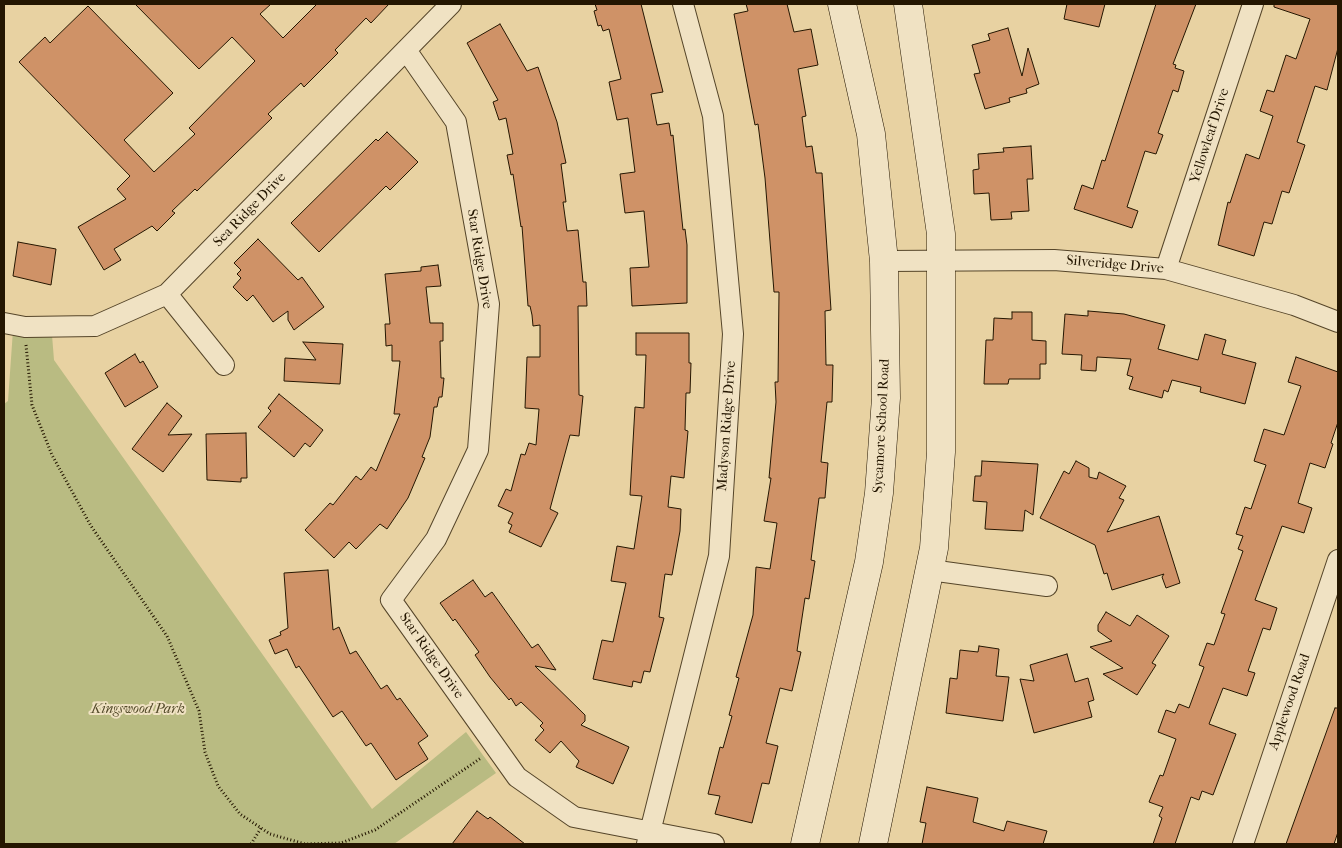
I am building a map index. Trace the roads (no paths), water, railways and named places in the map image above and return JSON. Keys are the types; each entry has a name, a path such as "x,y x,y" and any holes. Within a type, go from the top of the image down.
{"main road":[{"name":"Sycamore School Road","path":"805,844 869,562 879,493 886,398 884,261 871,134 842,4"},
{"path":"873,844 934,548 942,452 942,234 908,4"}],"street":[{"name":"Sea Ridge Drive","path":"4,323 25,327 95,326 167,294 451,4"},
{"name":"Madyson Ridge Drive","path":"649,838 719,556 733,334 713,116 683,4"},
{"name":"Yellowleaf Drive","path":"1166,269 1254,4"},
{"name":"Star Ridge Drive","path":"406,50 456,122 489,304 478,450 436,539 391,600 517,777 574,817 649,838 714,844"},
{"name":"Silveridge Drive","path":"884,261 1054,260 1166,269 1294,305 1338,322"},
{"path":"167,294 224,365"},
{"name":"Applewood Road","path":"1243,844 1338,560"},
{"path":"930,570 1047,586"}],"park label":[{"name":"Kingswood Park","path":"138,710"}]}
